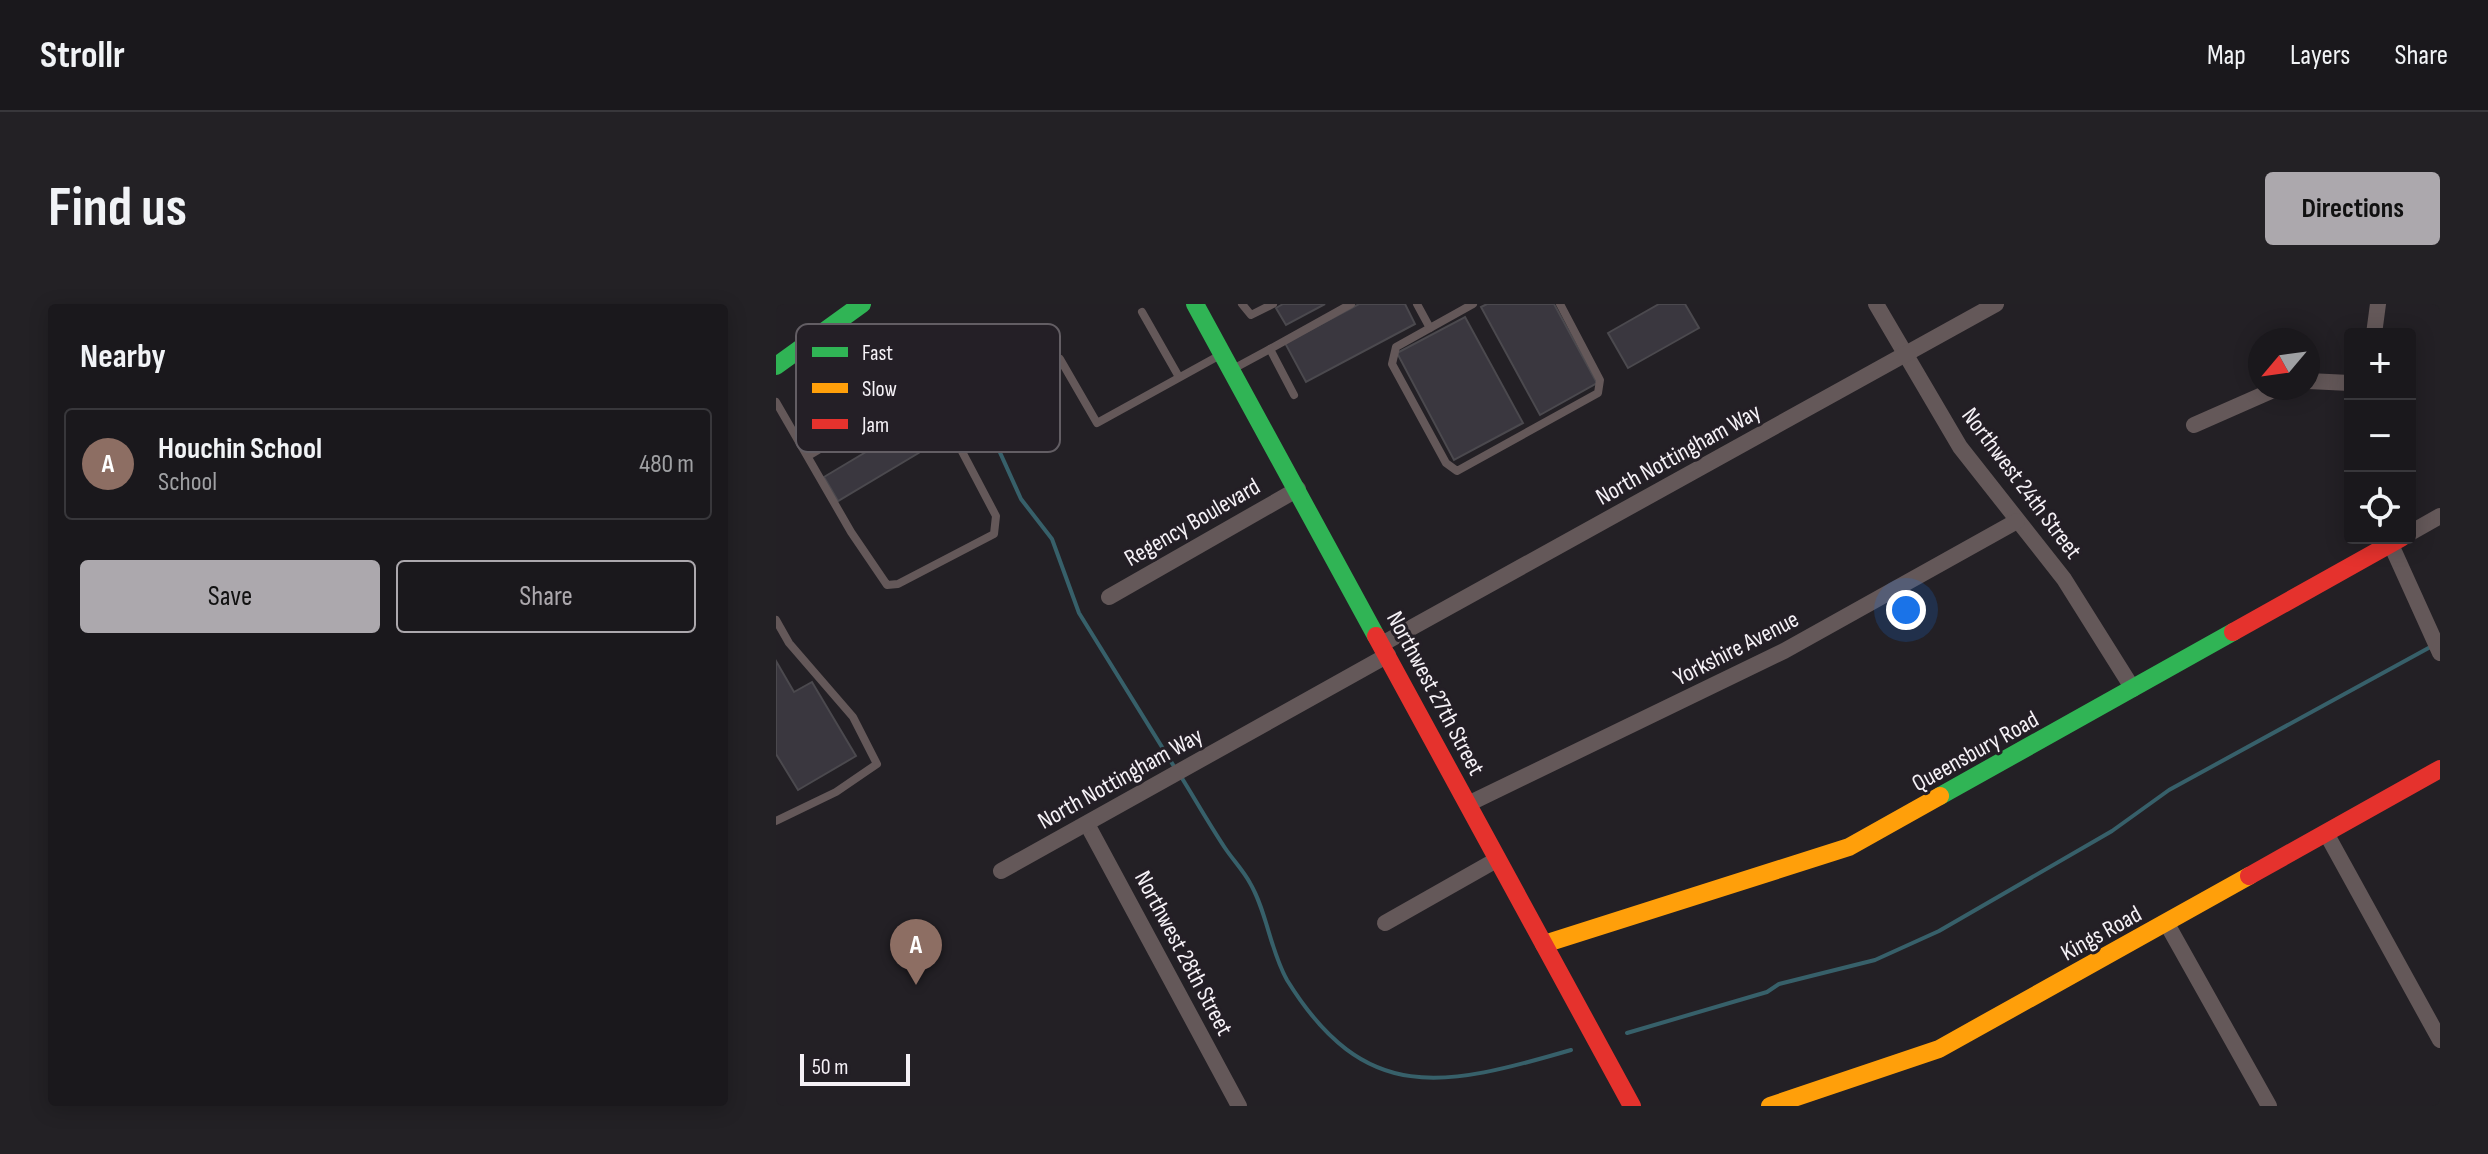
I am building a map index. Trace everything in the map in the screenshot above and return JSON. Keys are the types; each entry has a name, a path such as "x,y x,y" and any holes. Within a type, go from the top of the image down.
{"street":[{"path":"835,324 862,304"},
{"name":"Northwest 27th Street","path":"1195,304 1632,1106"},
{"name":"Northwest 24th Street","path":"1876,304 1960,447 2087,611 2133,689"},
{"name":"North Nottingham Way","path":"1001,871 1196,764 1385,649 1996,304"},
{"path":"2375,328 2378,304"},
{"path":"776,366 796,352"},
{"path":"2320,382 2344,383"},
{"path":"2194,425 2251,400"},
{"name":"Regency Boulevard","path":"1109,597 1298,489"},
{"path":"2416,530 2440,516"},
{"name":"Yorkshire Avenue","path":"1468,804 1784,651 2017,521"},
{"name":"Queensbury Road","path":"1544,944 1849,847 2386,544"},
{"path":"2395,544 2440,653"},
{"name":"Kings Road","path":"1770,1106 1939,1049 2440,769"},
{"name":"Northwest 28th Street","path":"1087,824 1239,1106"},
{"path":"2326,833 2440,1040"},
{"path":"1385,923 1498,859"},
{"path":"2167,924 2269,1106"}],"lane":[{"path":"1242,304 1251,315 1273,304"},
{"path":"1060,359 1097,423 1179,377 1270,349 1351,304"},
{"path":"1417,304 1430,328"},
{"path":"1473,304 1396,347 1392,364 1446,463 1457,471 1598,393 1600,380 1560,304"},
{"path":"1142,312 1179,377"},
{"path":"1270,349 1294,395"},
{"path":"776,402 796,436"},
{"path":"806,452 887,585 898,584 994,534 996,516 964,452"},
{"path":"808,456 815,452"},
{"path":"776,620 789,643 853,717 877,764 836,792 776,821"}],"building":[{"path":"1283,304 1325,304 1286,325 1276,308"},
{"path":"1359,304 1405,304 1415,324 1306,382 1285,343"},
{"path":"1487,304 1554,304 1597,383 1540,415 1481,307"},
{"path":"1659,304 1685,304 1699,328 1628,368 1608,333"},
{"path":"1465,317 1523,423 1454,460 1397,353"},
{"path":"866,452 920,452 838,501 824,477"},
{"path":"776,661 794,692 812,682 856,756 798,790 776,754"}],"waterway":[{"path":"1000,452 1021,499 1052,539 1079,613 1175,768"},
{"path":"1627,1033 1767,992 1779,984 1875,960 1939,931 2112,831 2169,790 2434,645"},
{"path":"1180,775 1250,883 1287,980 1316,1021 1346,1049 1378,1067 1411,1076 1446,1077 1526,1063 1571,1050"}],"traffic: fast":[{"path":"834,324 862,304"},
{"path":"1195,304 1376,636"},
{"path":"776,366 796,352"},
{"path":"1940,796 2233,632"}],"traffic: slow":[{"path":"1544,944 1849,847 1940,796"},
{"path":"1770,1106 1939,1049 2249,876"}],"traffic: jam":[{"path":"2233,632 2390,544"},
{"path":"1376,636 1632,1106"},
{"path":"2249,876 2440,769"}],"place":[{"name":"Houchin School","path":"916,985"}]}
